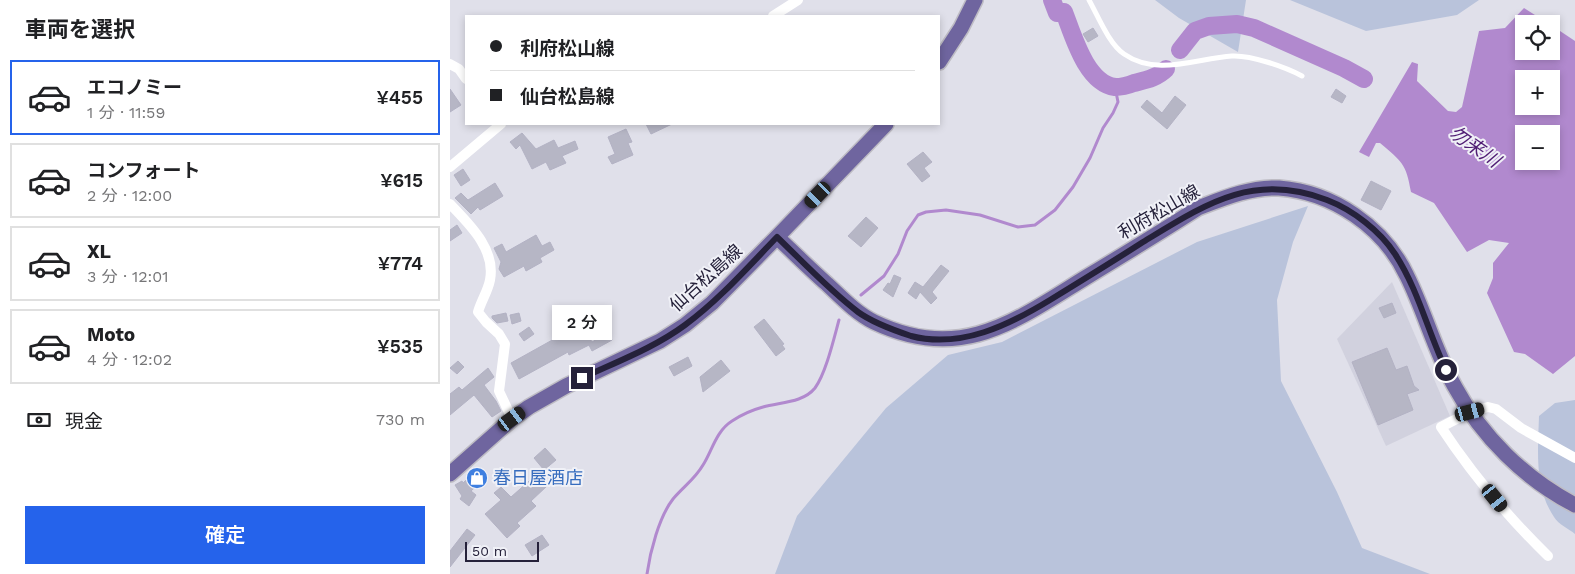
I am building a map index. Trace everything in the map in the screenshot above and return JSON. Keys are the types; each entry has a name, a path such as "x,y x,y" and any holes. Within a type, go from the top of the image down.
{"main road":[{"path":"940,60 961,28 975,0"},
{"name":"仙台松島線","path":"450,474 528,407 566,386 660,341 685,325 712,303 885,125"},
{"name":"利府松山線","path":"777,237 844,300 874,322 913,336 958,338 1004,326 1035,309 1198,208 1227,196 1247,191 1278,188 1319,196 1341,205 1363,221 1380,236 1394,253 1407,275 1454,387 1470,412 1501,450 1520,468 1575,505"}],"street":[{"path":"775,15 798,0"},
{"path":"450,64 459,69 465,78"},
{"path":"450,167 500,125"},
{"path":"450,204 472,228 483,244 491,262 490,278 478,312 499,334 505,344 499,392 512,419"},
{"path":"1548,556 1518,527 1460,456 1441,427 1470,412 1488,407 1496,409 1522,428 1575,458"}],"lane":[{"path":"1089,0 1109,36 1124,54 1148,65 1175,65 1235,56 1288,68 1302,76"}],"shaded area":[{"path":"1155,0 1246,0 1238,52 1179,18"},
{"path":"1290,0 1479,0 1457,15 1366,31"},
{"path":"1308,206 1293,242 1277,300 1281,381 1337,492 1362,548 1430,574 775,574 797,516 886,408 948,355 1002,342 1197,242"},
{"path":"1392,282 1450,416 1386,446 1337,339"},
{"path":"1575,400 1575,534 1556,520 1548,505 1540,481 1538,455 1539,416 1555,403"}],"water":[{"path":"1524,8 1535,15 1517,15"},
{"path":"1515,17 1515,60 1560,60 1560,31 1575,41 1575,356 1553,374 1525,354 1514,352 1487,293 1493,278 1493,263 1509,243 1489,240 1467,252 1434,203 1411,192 1405,169 1393,155 1380,143 1376,143 1369,157 1359,152 1412,62 1418,64 1417,81 1448,111 1456,112 1462,107 1479,31 1505,28"}],"building":[{"path":"1093,28 1098,36 1088,42 1083,34"},
{"path":"450,89 461,105 450,112"},
{"path":"1336,89 1346,96 1342,103 1331,97"},
{"path":"1175,96 1186,105 1167,129 1141,107 1147,100 1162,113"},
{"path":"646,125 670,125 651,134"},
{"path":"626,129 632,142 628,143 633,155 612,164 608,157 615,154 608,137"},
{"path":"522,133 536,149 554,140 558,148 575,141 578,149 562,156 566,163 550,170 546,162 532,169 520,145 516,149 510,142"},
{"path":"923,152 932,162 924,168 930,176 922,182 907,164"},
{"path":"463,169 470,180 461,186 454,175"},
{"path":"1371,181 1391,191 1381,210 1361,200"},
{"path":"495,183 503,196 480,210 478,207 471,214 455,198 461,193 468,200"},
{"path":"866,217 878,228 861,247 848,236"},
{"path":"457,225 462,233 450,241 450,230"},
{"path":"536,235 542,246 550,242 554,250 540,258 542,262 526,271 524,266 504,277 499,269 501,262 494,248 502,244 506,252"},
{"path":"941,265 949,271 932,292 937,298 931,304 920,292 916,299 908,293 915,282 923,287"},
{"path":"894,275 901,278 893,297 883,290 888,283 890,284"},
{"path":"1392,303 1396,313 1384,318 1379,308"},
{"path":"506,313 508,321 497,323 492,318 492,316"},
{"path":"519,313 521,321 512,324 510,315"},
{"path":"764,319 784,344 782,345 785,349 776,356 754,327"},
{"path":"581,324 592,342 608,333 612,340 592,351 589,345 569,355 568,352 519,379 511,363"},
{"path":"529,327 534,334 524,341 519,334"},
{"path":"1387,348 1396,370 1407,366 1414,386 1419,390 1407,394 1413,410 1378,425 1352,362"},
{"path":"688,357 692,366 674,376 669,367"},
{"path":"721,360 730,371 703,392 700,377"},
{"path":"458,361 464,367 457,374 450,368"},
{"path":"488,368 494,377 484,385 501,411 492,417 474,395 450,415 450,394 459,387 462,390"},
{"path":"545,448 556,460 544,470 534,458"},
{"path":"478,469 486,477 471,491 476,495 469,506 460,499 462,496 455,485 462,481 463,483"},
{"path":"537,474 547,486 531,501 536,506 517,523 520,526 507,538 485,514 501,500 494,493 501,487 511,497"},
{"path":"467,529 475,535 450,567 450,551"},
{"path":"542,535 549,545 532,556 525,545"}],"waterway":[{"name":"勿来川","path":"1052,0 1057,13 1064,12 1076,45 1088,68 1105,84 1115,87 1125,86 1159,75 1166,69"},
{"name":"勿来川","path":"1180,50 1195,31 1209,26 1237,24 1254,28 1344,68 1364,79"},
{"path":"861,295 884,276 898,254 907,231 918,215 926,212 946,210 980,215 1018,227 1035,225 1055,210 1073,187 1090,158 1103,128 1113,113 1118,102 1115,87"},
{"path":"647,574 650,556 663,515 673,499 700,470 722,430 732,421 751,411 798,399 810,393 823,374 839,320"}],"place":[{"name":"春日屋酒店","path":"477,478"}],"route":[{"path":"582,378 660,341 685,325 712,303 777,237 844,300 874,322 913,336 958,338 1004,326 1035,309 1198,208 1237,193 1278,188 1319,196 1341,205 1380,236 1394,253 1407,275 1446,370"}]}
